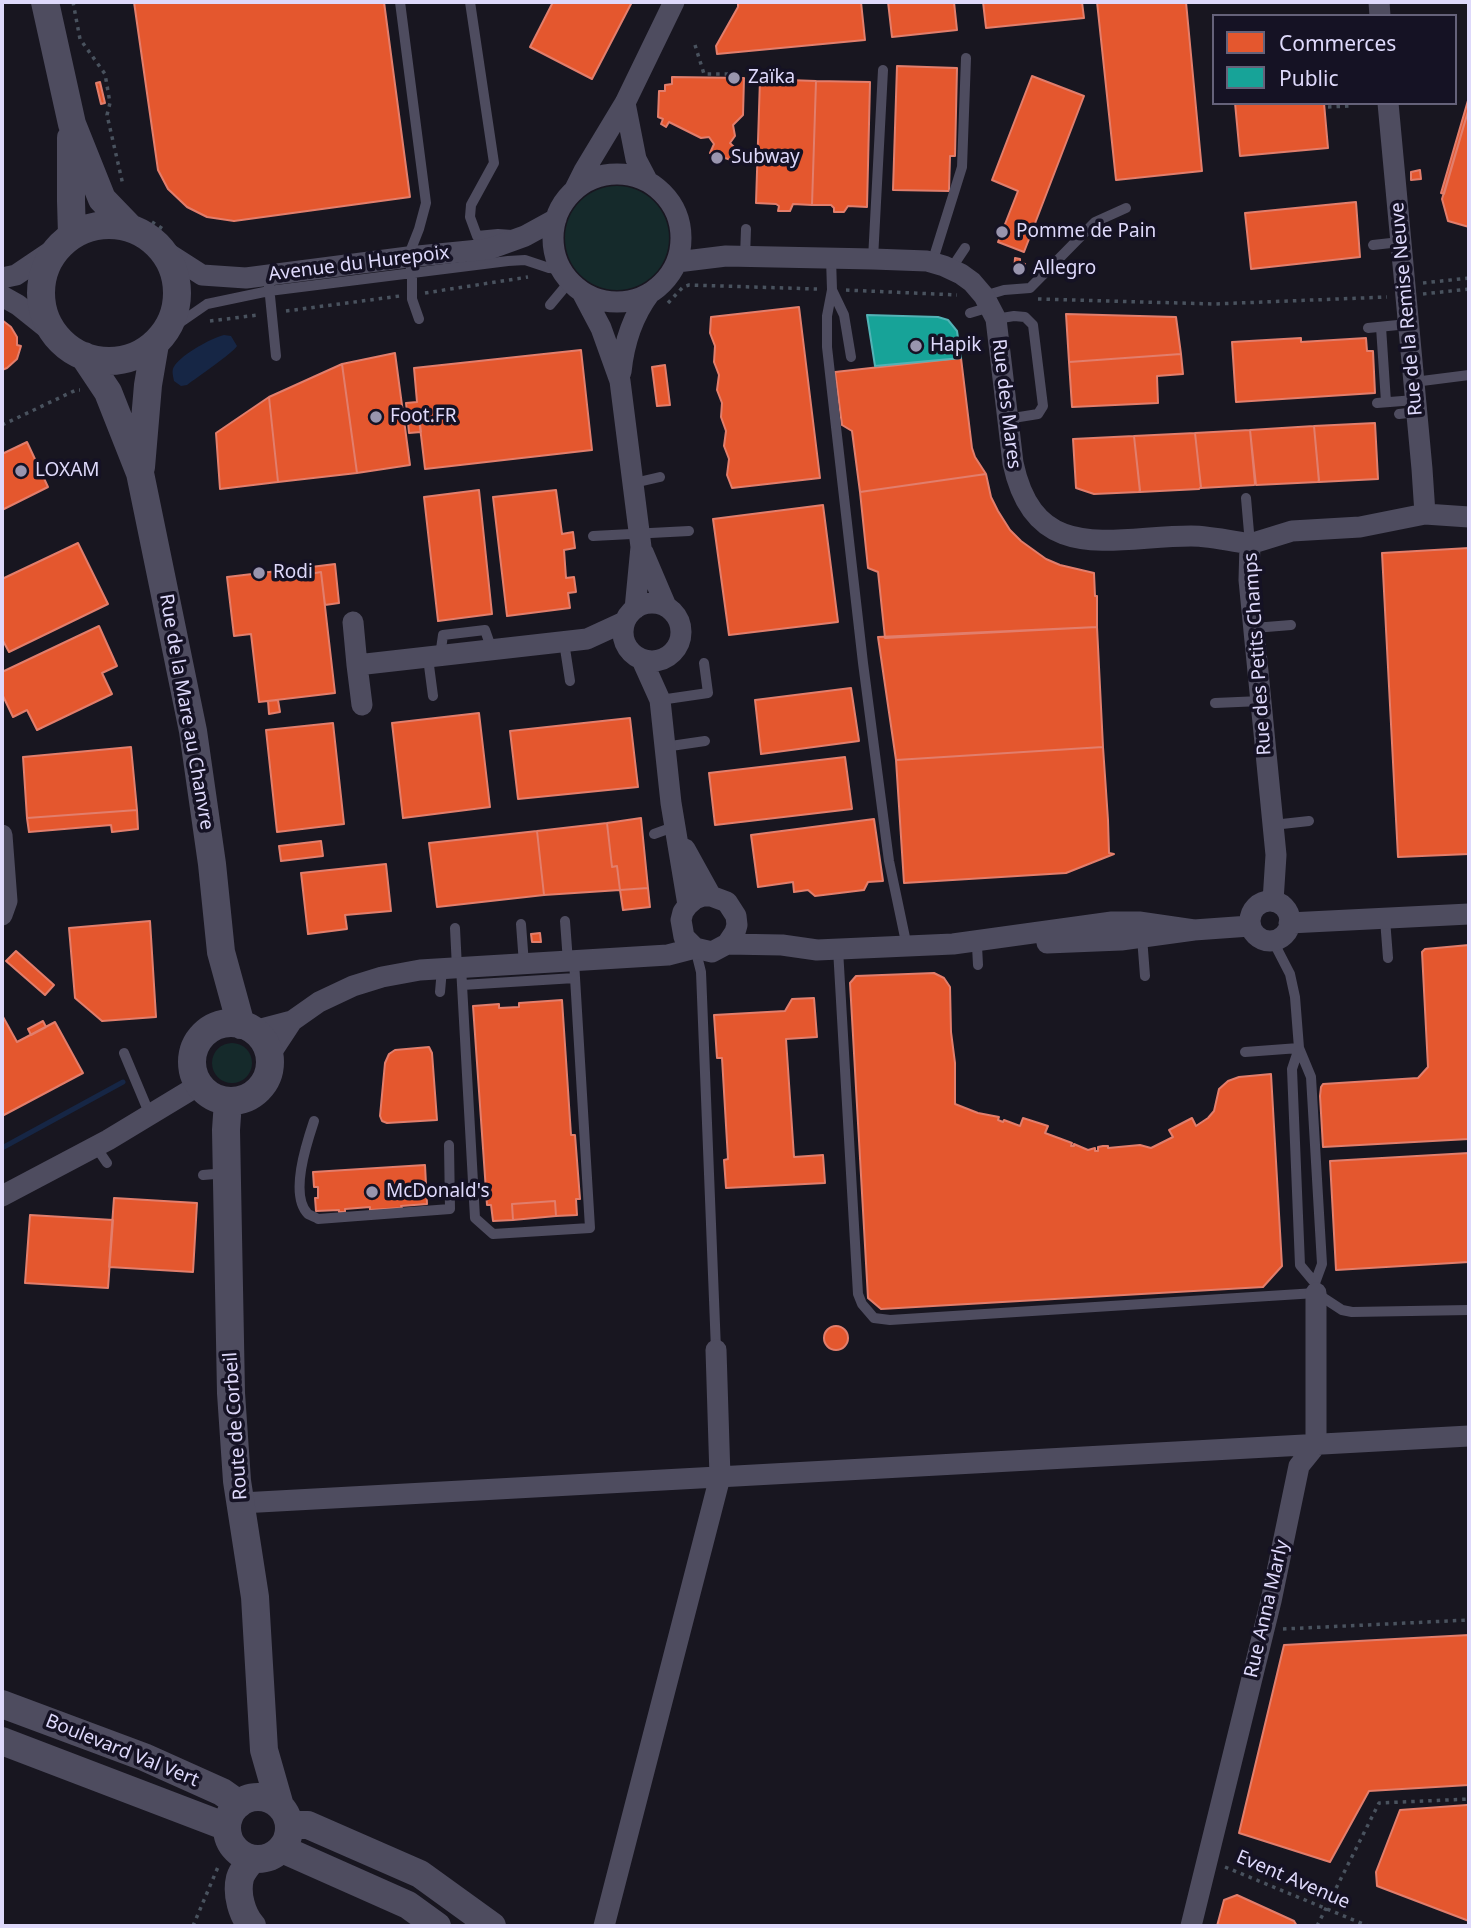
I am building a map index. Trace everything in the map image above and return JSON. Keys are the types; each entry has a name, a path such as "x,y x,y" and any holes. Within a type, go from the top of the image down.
{"street":[{"path":"2,296 53,332 70,349 84,356 112,361 136,356 160,338 178,300 175,273 165,241 148,236 138,223 102,199 72,124 46,2"},
{"path":"660,700 622,635 630,615 640,540 620,381 601,328 564,288 553,233 561,206 575,189 625,103 674,2"},
{"path":"625,103 636,159 647,180"},
{"name":"Rue de la Remise Neuve","path":"1388,105 1408,324 1411,402 1425,514"},
{"path":"53,332 44,313 40,291 46,267 66,240 71,201 72,124"},
{"path":"575,189 591,179 610,174 628,174 647,180 661,190 672,203 679,219 682,236 677,262 658,299 638,308 623,351 620,381"},
{"name":"Avenue du Hurepoix","path":"165,241 201,275 246,278 269,284 410,265 489,249 525,236 556,219"},
{"path":"2,278 16,275 66,240 98,225 138,223"},
{"path":"682,236 692,247 701,251 735,256"},
{"path":"677,262 735,256 873,259 941,266 972,282 985,309"},
{"path":"564,288 616,302 658,299"},
{"name":"Rue des Mares","path":"985,309 1013,429 1008,467 1033,513 1044,523 1060,533 1095,541 1194,536 1250,544"},
{"name":"Rue de la Mare au Chanvre","path":"140,473 148,385 160,338"},
{"name":"Rue de la Mare au Chanvre","path":"84,356 108,393 140,473 192,731 209,839 221,952 212,1028"},
{"name":"Rue des Petits Champs","path":"1273,901 1276,855 1249,580 1250,544 1292,531 1360,527 1425,514 1469,517"},
{"path":"640,540 666,606"},
{"path":"357,665 587,639 630,615 644,603 666,606 681,624 678,647 670,656 651,662 587,639"},
{"path":"352,622 362,705"},
{"path":"670,656 660,700 664,747 688,905 681,920 681,929 684,937 695,948"},
{"path":"677,832 711,896"},
{"path":"2,835 7,901 2,915"},
{"path":"688,905 703,896 727,902 736,916 737,925 727,944"},
{"path":"1265,901 1273,901 1287,911 1289,923 1284,935 1273,941 1261,939 1252,931 1250,919 1255,908 1265,901"},
{"path":"1289,923 1469,914"},
{"path":"611,958 668,955 695,948 712,951 727,944 782,945 817,950 953,944 1112,922 1140,922 1194,930 1250,926"},
{"path":"953,944 977,956 1140,922"},
{"path":"737,925 782,945"},
{"path":"269,1056 292,1021 319,1002 382,976 420,970 455,972 524,964 572,967 611,958 661,940 681,929"},
{"name":"Rue de la Mare au Chanvre","path":"221,952 247,1028"},
{"path":"247,1028 264,1042 269,1056 269,1070 264,1083 242,1100 217,1099 199,1085 193,1073 195,1047 202,1036 212,1028 226,1023 247,1028 292,1021"},
{"path":"2,1196 102,1155 147,1109 199,1085"},
{"name":"Route de Corbeil","path":"228,1101 226,1130 215,1174 237,1481 256,1597 264,1750 283,1827"},
{"path":"1315,1288 1316,1445"},
{"path":"604,1926 720,1477 716,1350"},
{"path":"241,1503 1469,1436"},
{"name":"Rue Anna Marly","path":"1191,1926 1263,1630 1298,1466 1316,1445"},
{"name":"Boulevard Val Vert","path":"2,1703 144,1757 222,1792 240,1828"},
{"name":"Boulevard Val Vert","path":"2,1741 240,1828"},
{"name":"Route de Corbeil","path":"252,1926 245,1919 239,1893 240,1828 264,1750"},
{"path":"283,1827 273,1856 263,1859 240,1828 262,1798 271,1800 283,1827 438,1926"},
{"path":"283,1827 308,1825 420,1874 492,1926"}],"lane":[{"path":"400,2 426,202 410,265 412,297 419,319"},
{"path":"470,2 494,163 471,205 470,218 477,236 525,236"},
{"path":"941,266 962,167 966,58"},
{"path":"873,259 883,70"},
{"path":"985,309 1004,290 1030,288 1095,222 1126,208"},
{"path":"735,256 746,229"},
{"path":"1373,245 1400,242"},
{"path":"941,266 965,248"},
{"path":"831,258 832,290 827,316 827,347 835,427 889,861 907,947"},
{"name":"Avenue du Hurepoix","path":"410,265 525,260 549,268 564,288"},
{"path":"269,284 276,356"},
{"name":"Avenue du Hurepoix","path":"160,338 207,304 269,284"},
{"path":"832,290 844,316 851,357"},
{"path":"985,309 1025,317 1033,325 1043,406 1038,414 1013,429"},
{"path":"1368,328 1408,324"},
{"path":"1381,327 1382,402 1411,402 1469,375"},
{"path":"634,483 660,477"},
{"path":"1246,498 1250,544"},
{"path":"593,536 640,540 689,531"},
{"path":"1254,628 1291,625"},
{"path":"565,642 570,681"},
{"path":"433,696 434,657"},
{"path":"660,700 708,693 704,663"},
{"path":"1215,703 1261,701"},
{"path":"664,747 705,741"},
{"path":"1273,825 1309,821"},
{"path":"654,834 677,832"},
{"path":"1385,919 1388,958"},
{"path":"455,928 455,972 474,1218 493,1234 590,1228 572,967 565,921"},
{"path":"1140,922 1145,976"},
{"path":"521,924 524,964"},
{"path":"1273,941 1290,974 1300,1048 1311,1077 1322,1264 1315,1288"},
{"path":"695,948 701,972 716,1350"},
{"path":"838,949 858,1294 862,1304 874,1318 891,1320 1315,1288"},
{"path":"455,972 572,967"},
{"path":"440,992 455,972"},
{"path":"1245,1052 1300,1048"},
{"path":"1300,1048 1292,1069 1300,1265 1315,1288 1342,1310 1469,1310"},
{"path":"124,1053 147,1109"},
{"path":"314,1121 305,1149 310,1208 318,1219 450,1209 449,1145"}],"path":[{"path":"73,2 80,40 105,74 110,103 107,115 123,186"},
{"path":"695,45 704,74 734,74 734,78"},
{"path":"1328,107 1350,106"},
{"path":"138,223 165,241"},
{"path":"202,324 213,320 412,297 535,276 564,288"},
{"path":"1405,293 1420,283 1469,278"},
{"path":"658,299 689,285 832,290 985,309"},
{"path":"1034,299 1214,304 1469,289"},
{"path":"2,425 76,390 108,393"},
{"path":"1263,1630 1469,1620"},
{"path":"1317,1926 1380,1803 1469,1799"},
{"path":"193,1926 219,1864 240,1828"},
{"name":"Event Avenue","path":"1207,1859 1368,1926"}],"green space":[{"path":"617,186 637,190 654,201 665,218 669,238 665,258 654,275 637,286 617,290 597,286 580,275 569,258 565,238 569,218 580,201 597,190"},
{"path":"232,1043 246,1049 252,1063 246,1077 232,1083 218,1077 212,1063 218,1049"}],"water":[{"path":"224,335 231,336 237,346 234,349 187,385 181,386 174,381 173,369 184,356"}],"building: Commerces":[{"path":"134,2 384,2 410,197 234,221 207,217 187,207 168,189 158,170"},
{"path":"553,2 632,2 592,79 530,47"},
{"path":"738,2 861,2 865,40 717,54 716,46 738,7"},
{"path":"888,2 954,2 957,30 892,37"},
{"path":"983,2 1082,2 1084,18 986,28"},
{"path":"1097,2 1186,2 1202,171 1116,180"},
{"path":"897,66 957,68 955,156 950,156 949,191 893,190"},
{"path":"1032,76 1084,96 1024,252 998,242 1018,191 992,180"},
{"path":"672,77 744,78 743,115 733,125 735,136 730,143 739,152 731,160 710,153 714,144 709,137 701,138 669,122 666,127 661,124 663,119 658,117 659,91 665,91 665,85 672,84"},
{"path":"760,79 816,81 812,205 793,204 790,211 778,211 779,206 776,204 756,203"},
{"path":"816,81 870,82 867,207 848,206 844,212 834,212 831,205 812,205"},
{"path":"100,82 105,103 101,104 96,83"},
{"path":"1469,97 1469,108 1444,194 1441,193"},
{"path":"1235,105 1324,105 1328,148 1240,156"},
{"path":"1469,108 1469,227 1448,221 1442,199"},
{"path":"1420,170 1421,179 1411,180 1411,172"},
{"path":"1356,202 1360,257 1251,269 1245,213"},
{"name":"Allegro","path":"1015,258 1025,264 1024,273 1014,272"},
{"path":"799,307 820,478 732,488 727,475 729,459 724,446 726,431 717,390 719,375 714,362 715,346 710,333 711,317"},
{"path":"1066,314 1176,317 1181,354 1069,362"},
{"path":"2,320 11,327 17,337 17,345 21,346 17,359 2,370"},
{"path":"1301,338 1301,342 1366,338 1367,351 1373,351 1375,393 1236,402 1232,342"},
{"path":"581,350 592,450 425,469 418,410 407,412 406,403 417,402 414,368"},
{"name":"Foot.FR","path":"395,353 410,465 357,473 342,364"},
{"path":"1181,354 1183,374 1157,376 1158,403 1072,407 1069,362"},
{"path":"961,358 972,448 986,474 860,492 852,431 842,425 835,372"},
{"path":"342,364 357,473 278,482 269,397"},
{"path":"665,365 670,405 657,406 652,367"},
{"path":"269,397 278,482 220,489 216,433"},
{"path":"418,410 421,432 409,433 407,412"},
{"path":"1375,423 1378,479 1319,482 1314,426"},
{"path":"1314,426 1318,482 1256,485 1250,430"},
{"path":"1250,430 1255,484 1201,488 1195,433"},
{"path":"1195,433 1201,487 1140,492 1134,436"},
{"path":"1134,436 1139,492 1094,494 1076,488 1073,439"},
{"name":"LOXAM","path":"27,442 48,487 2,510 2,454"},
{"path":"986,474 991,497 998,511 1021,541 1046,559 1094,573 1097,627 885,638 878,572 868,568 860,492"},
{"path":"479,490 492,614 438,621 424,497"},
{"path":"556,490 562,534 573,532 575,548 564,550 566,578 574,577 576,592 568,593 570,608 507,616 493,497"},
{"path":"823,505 838,622 729,635 713,519"},
{"path":"78,543 108,604 9,652 2,639 2,579"},
{"path":"1469,548 1469,854 1398,857 1382,553"},
{"path":"335,564 339,603 325,605 321,572 304,575 303,568"},
{"path":"303,568 304,575 321,572 335,693 259,702 251,634 234,636 227,577"},
{"path":"99,626 117,666 102,673 112,694 37,730 27,710 13,717 2,694 2,672"},
{"path":"1097,627 1103,747 896,760 878,637"},
{"path":"851,688 859,741 761,754 755,700"},
{"path":"278,700 280,712 269,714 268,701"},
{"path":"479,713 490,807 403,818 392,723"},
{"path":"630,718 638,787 518,799 510,731"},
{"path":"333,723 344,824 277,832 266,730"},
{"path":"131,747 137,810 27,818 23,757"},
{"path":"1103,747 1109,853 1114,854 1066,873 904,883 896,760"},
{"path":"845,757 852,809 715,825 709,773"},
{"path":"137,810 138,829 112,832 111,825 29,832 27,818"},
{"path":"641,818 648,888 620,890 617,866 612,867 607,823"},
{"path":"874,819 883,881 868,882 864,890 815,896 808,890 794,892 793,882 758,887 751,835"},
{"path":"607,823 612,867 617,866 620,890 544,895 537,831"},
{"path":"537,831 544,895 437,907 429,843"},
{"path":"321,841 323,856 281,861 279,846"},
{"path":"386,864 391,911 345,915 347,929 308,934 301,873"},
{"path":"648,888 650,907 623,910 620,890"},
{"path":"150,921 156,1017 102,1021 75,998 69,928"},
{"path":"540,933 541,942 532,942 531,934"},
{"path":"1469,945 1469,1139 1323,1147 1320,1096 1323,1084 1418,1078 1428,1067 1422,952 1425,949"},
{"path":"16,951 54,985 45,995 6,961"},
{"path":"934,973 944,978 950,987 955,1104 978,1113 999,1117 998,1120 1003,1122 1004,1120 1020,1126 1023,1118 1048,1126 1045,1133 1072,1143 1071,1146 1074,1144 1088,1150 1095,1148 1095,1151 1103,1146 1108,1148 1140,1145 1151,1148 1173,1137 1169,1130 1192,1118 1196,1126 1208,1118 1214,1111 1219,1089 1228,1081 1239,1077 1271,1074 1282,1266 1263,1287 881,1309 868,1298 850,983 856,976"},
{"path":"814,998 817,1037 786,1039 794,1157 823,1155 825,1183 726,1188 724,1160 728,1159 722,1058 717,1058 714,1015 785,1011 792,999"},
{"path":"562,1000 571,1135 575,1135 580,1199 576,1199 577,1215 556,1216 555,1201 512,1204 513,1220 493,1221 491,1205 487,1205 473,1006 499,1004 499,1008 519,1007 519,1003"},
{"path":"2,1015 17,1042 55,1022 83,1073 2,1116"},
{"path":"43,1021 46,1027 31,1035 28,1029"},
{"path":"429,1047 432,1053 437,1120 382,1121 380,1116 385,1063 389,1054 395,1050"},
{"path":"1469,1153 1469,1262 1336,1270 1330,1161"},
{"name":"McDonald's","path":"425,1165 427,1204 370,1210 370,1207 345,1209 345,1212 316,1211 318,1187 314,1187 313,1172"},
{"path":"114,1198 197,1203 193,1272 109,1267"},
{"path":"555,1201 556,1216 513,1220 512,1204"},
{"path":"30,1215 113,1220 108,1288 25,1283"},
{"path":"836,1326 844,1330 848,1338 844,1346 836,1350 828,1346 824,1338 828,1330"},
{"path":"1469,1635 1469,1785 1369,1791 1330,1862 1239,1833 1284,1645"},
{"path":"1469,1805 1469,1921 1377,1886 1376,1872 1400,1810"},
{"path":"1237,1895 1294,1921 1297,1926 1217,1926 1224,1900"}],"building: Public":[{"name":"Hapik","path":"867,315 938,317 948,320 957,331 961,358 875,366"}],"waterway":[{"path":"2,1148 123,1082"}],"place":[{"name":"Zaïka","path":"734,78"},
{"name":"Subway","path":"717,158"},
{"name":"Pomme de Pain","path":"1002,232"},
{"name":"Allegro","path":"1019,269"},
{"name":"Hapik","path":"916,346"},
{"name":"Foot.FR","path":"376,417"},
{"name":"LOXAM","path":"21,471"},
{"name":"Rodi","path":"259,573"},
{"name":"McDonald's","path":"372,1192"}]}
